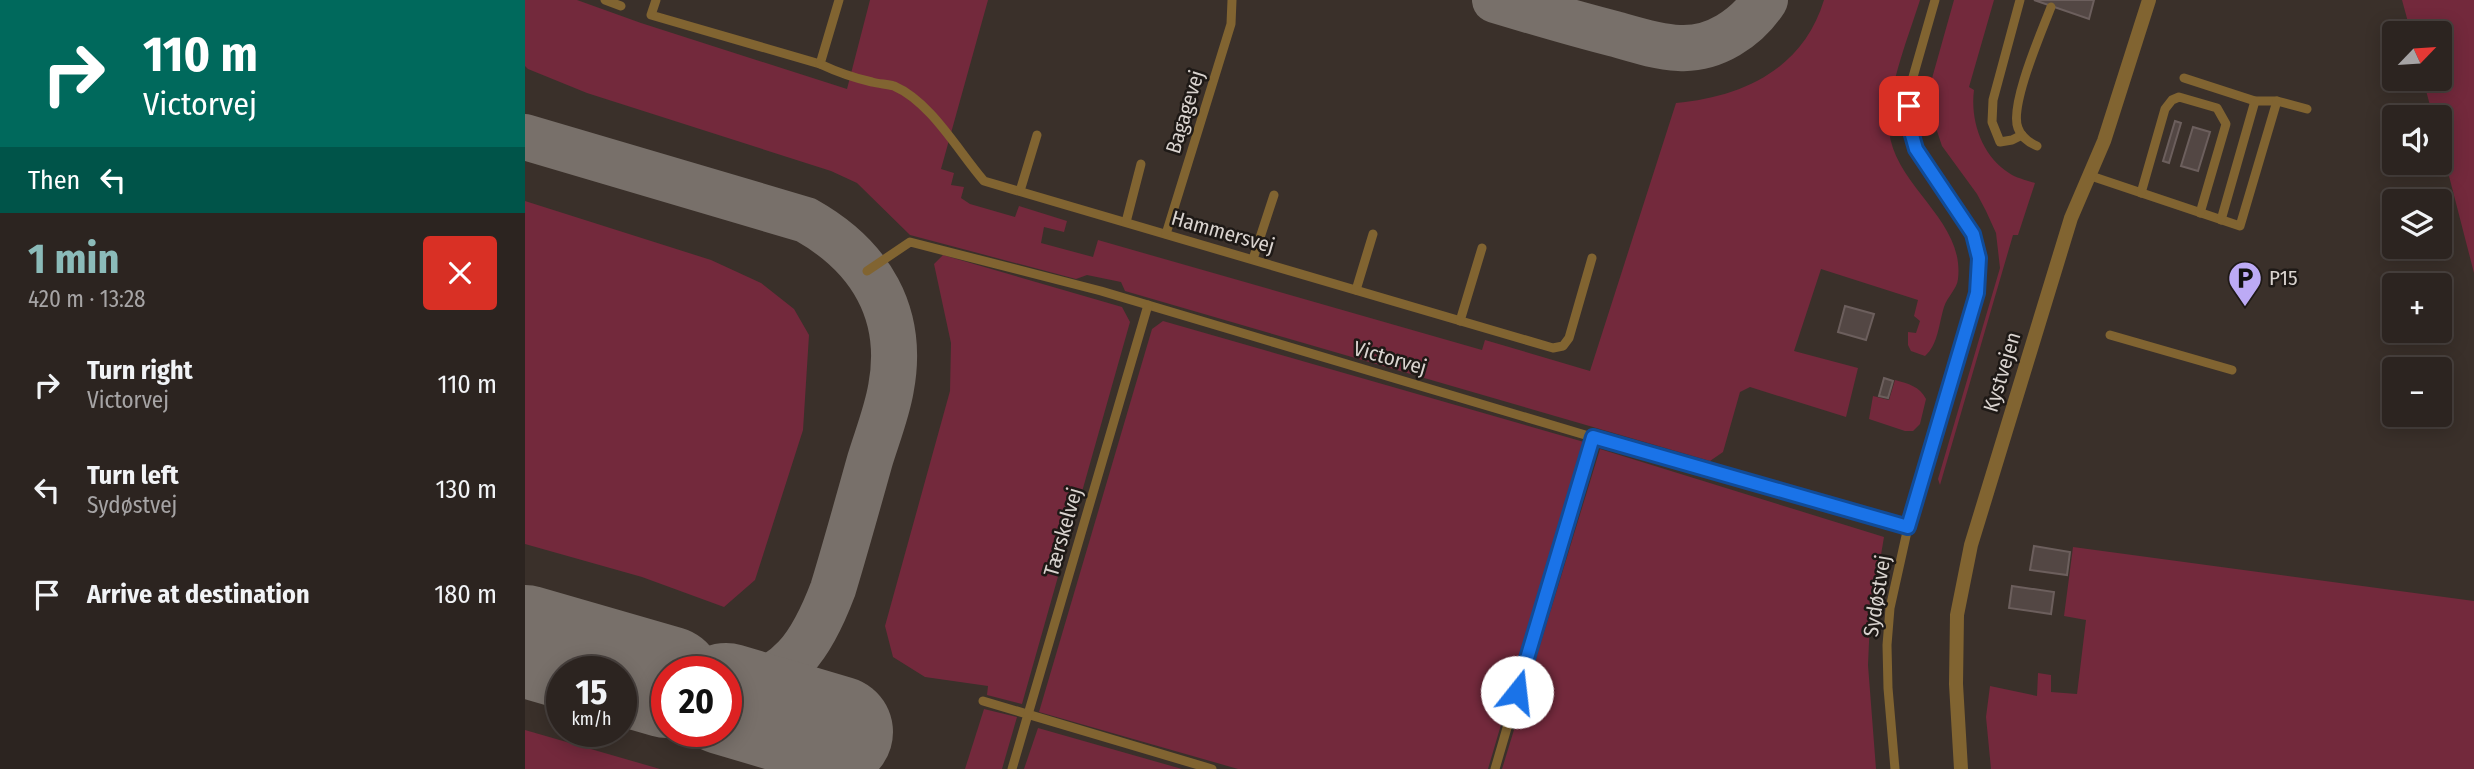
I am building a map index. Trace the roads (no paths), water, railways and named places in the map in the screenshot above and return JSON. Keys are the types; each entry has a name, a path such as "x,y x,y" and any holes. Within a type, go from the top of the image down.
{"street":[{"name":"Kystvejen","path":"1961,769 1956,684 1957,615 1971,545 2071,218 2104,141 2149,0"}],"lane":[{"path":"605,0 621,6"},
{"name":"Hammersvej","path":"656,0 651,15 820,64 843,75 892,86 916,99 939,123 984,181 1553,348 1563,346 1569,338 1591,258"},
{"path":"820,64 839,0"},
{"name":"Bagagevej","path":"1166,233 1231,24 1232,0"},
{"name":"Sydøstvej","path":"1895,769 1888,688 1889,608 1908,527 1977,293 1979,258 1973,234 1916,149 1908,121 1909,91 1935,0"},
{"path":"2021,0 1993,100 1992,122 2000,142 2022,135"},
{"path":"2037,146 2025,140 2017,127 2017,103 2051,7"},
{"path":"2184,78 2255,102 2277,101 2307,109"},
{"path":"2141,193 2165,109 2172,100 2179,97 2217,108 2226,124 2200,214"},
{"path":"2091,176 2240,226 2277,101"},
{"path":"2221,220 2255,102"},
{"path":"1020,191 1037,135"},
{"path":"1126,222 1141,164"},
{"path":"1253,259 1273,195"},
{"path":"1356,290 1374,234"},
{"name":"Victorvej","path":"867,271 910,242 1101,291 1908,527"},
{"path":"1460,321 1482,248"},
{"name":"Tærskelvej","path":"1013,769 1147,305"},
{"path":"2110,335 2232,370"},
{"path":"1495,769 1593,437"},
{"path":"983,701 1212,769"}],"place":[{"name":"P15","path":"2245,308"}]}
